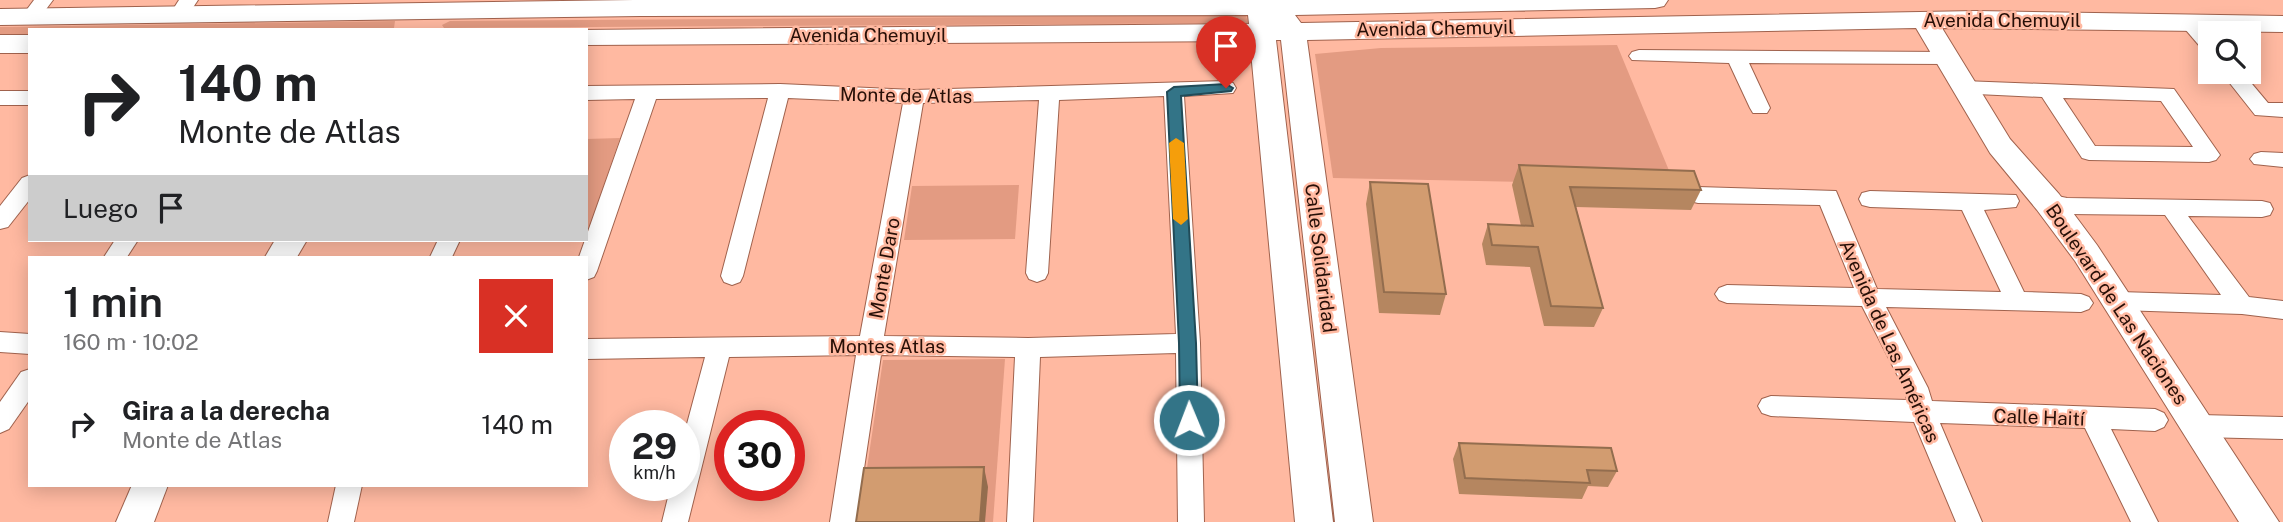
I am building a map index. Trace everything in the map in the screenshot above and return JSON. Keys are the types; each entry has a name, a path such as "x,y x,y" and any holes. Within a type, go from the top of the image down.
{"main road":[{"name":"Avenida Chemuyil","path":"588,37 1272,13 1348,3 1656,0"},
{"name":"Avenida Chemuyil","path":"0,17 38,8 336,7 417,21 496,5 939,3 1080,4 1272,13 2283,24"},
{"name":"Calle Solidaridad","path":"1272,13 1266,87 1314,522"},
{"name":"Calle Solidaridad","path":"1272,13 1354,522"},
{"name":"Boulevard de Las Naciones","path":"1924,20 2000,146 2048,202 2119,301 2260,522"},
{"path":"0,44 28,44"},
{"path":"135,522 149,487"}],"street":[{"path":"2188,22 2198,33"},
{"path":"1639,56 1737,59 1949,58"},
{"path":"1737,59 1760,108"},
{"path":"2241,84 2262,110 2283,110"},
{"name":"Monte de Atlas","path":"588,93 780,91 914,97 1174,92 1226,88"},
{"path":"1963,88 2168,94 2209,155 2089,153 2049,92"},
{"path":"732,276 780,91"},
{"path":"588,265 648,92"},
{"path":"1174,92 1188,343 1191,522"},
{"path":"1037,273 1049,95"},
{"name":"Monte Daro","path":"843,522 870,345 914,97"},
{"path":"0,99 28,98"},
{"path":"2261,159 2283,160"},
{"path":"0,221 28,186"},
{"name":"Avenida de Las Américas","path":"1698,195 1828,198 1869,297 1916,388 1923,413 1969,522"},
{"path":"1870,199 2008,201"},
{"path":"1969,202 2017,301"},
{"path":"2048,202 2067,206 2262,209"},
{"path":"2171,207 2200,251 2242,305"},
{"path":"1727,294 2081,303"},
{"path":"2119,301 2242,305 2283,310"},
{"path":"0,342 28,344"},
{"name":"Montes Atlas","path":"588,349 870,345 1028,348 1188,343"},
{"path":"675,522 719,348"},
{"path":"1020,522 1028,348"},
{"path":"0,422 28,382"},
{"name":"Calle Haití","path":"1771,406 2155,420"},
{"path":"2093,419 2146,522"},
{"path":"2200,426 2283,428"},
{"path":"341,522 349,487"}],"shaded area":[{"path":"1246,15 1248,23 444,28 442,25 450,21"},
{"path":"395,21 394,28 28,28 28,34 0,35 0,27"},
{"path":"1617,45 1675,185 1333,178 1315,54 1381,48"},
{"path":"620,138 588,231 588,139"},
{"path":"1019,185 1015,239 904,240 912,186"},
{"path":"1005,359 993,522 859,522 883,360"}],"building":[{"path":"1519,165 1694,171 1701,190 1570,187 1603,308 1551,306 1538,247 1492,245 1488,224 1533,226"},
{"path":"1370,182 1428,184 1446,294 1384,292"},
{"path":"1459,443 1611,448 1617,471 1587,470 1590,483 1465,478"},
{"path":"984,467 980,522 856,522 864,468"}],"slow traffic":[{"path":"1176,143 1181,219"}],"route":[{"path":"1189,420 1188,343 1174,92 1226,88"}]}
